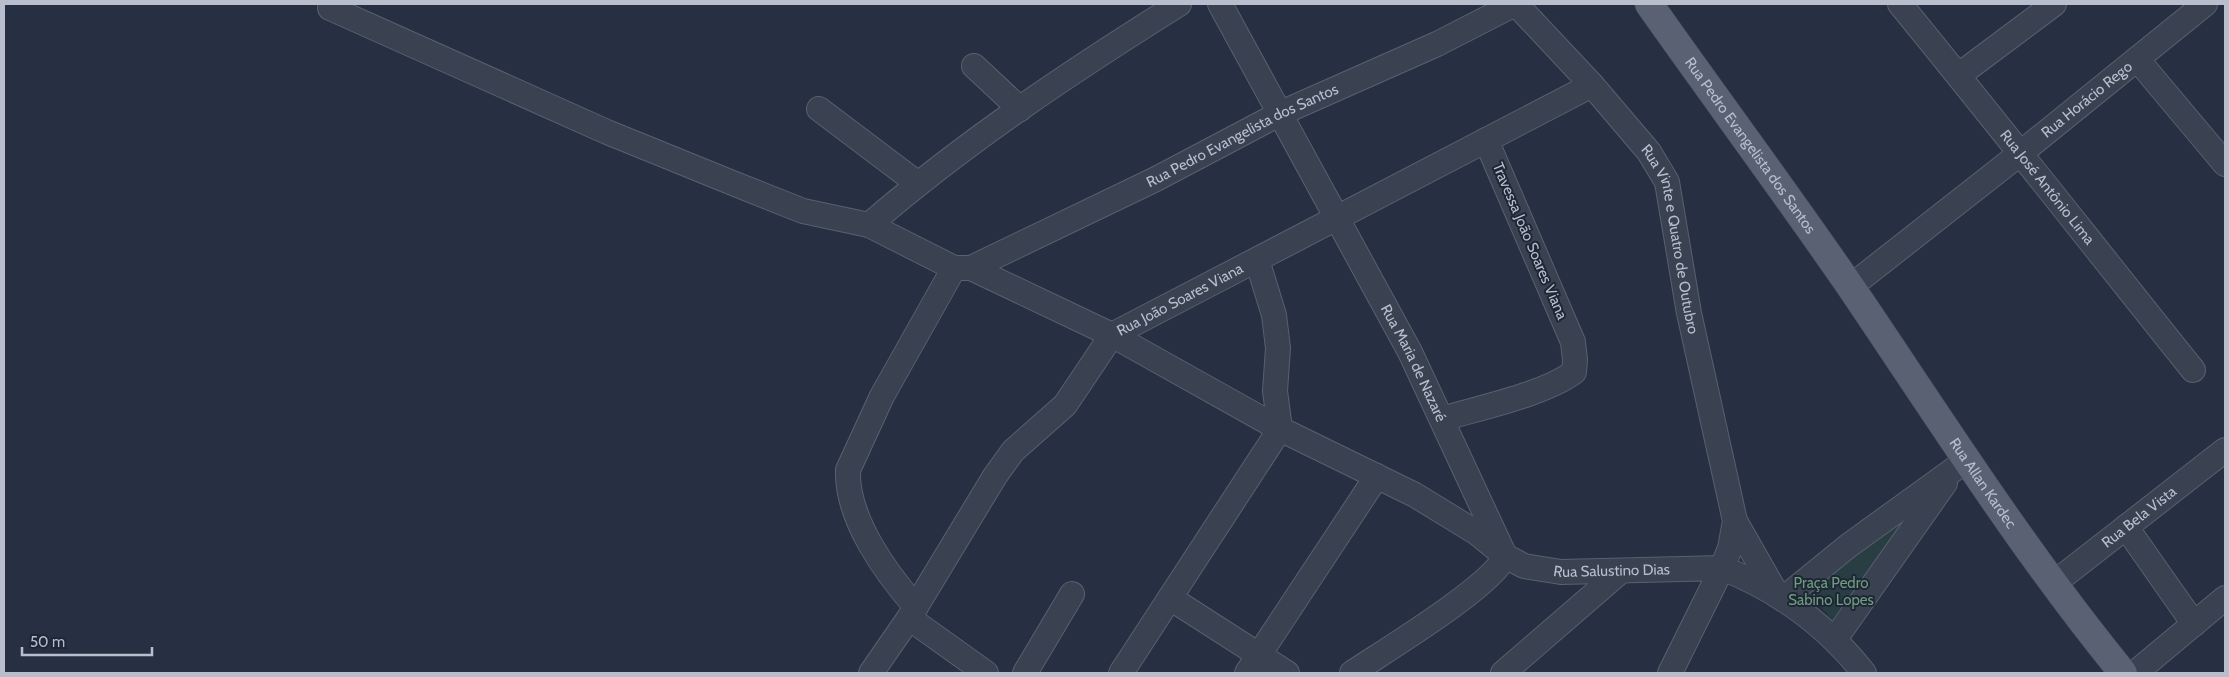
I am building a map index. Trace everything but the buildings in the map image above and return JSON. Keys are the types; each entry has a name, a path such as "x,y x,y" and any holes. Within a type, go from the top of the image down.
{"main road":[{"name":"Rua Pedro Evangelista dos Santos","path":"1648,4 1850,287"},
{"name":"Rua Allan Kardec","path":"1850,287 1961,463 2123,673"}],"street":[{"path":"869,225 917,183 1020,108 1115,44 1179,4"},
{"name":"Rua Maria de Nazaré","path":"1220,4 1410,352 1505,556"},
{"name":"Rua Pedro Evangelista dos Santos","path":"963,268 1156,179 1279,114 1437,44 1515,4"},
{"name":"Rua Vinte e Quatro de Outubro","path":"1515,4 1592,85 1648,152 1667,182 1689,313 1736,521 1779,596"},
{"name":"Rua José Antônio Lima","path":"1900,4 2022,152 2090,242 2194,370"},
{"path":"1959,75 2054,4"},
{"name":"Rua Horácio Rego","path":"1850,287 2022,152 2205,4"},
{"name":"Rua Salustino Dias","path":"330,8 607,132 740,186 803,211 869,225 1112,335 1280,429 1415,495 1477,532 1505,556 1524,566 1538,570 1561,572 1722,568"},
{"path":"2137,59 2225,164"},
{"path":"974,66 1020,108"},
{"name":"Rua João Soares Viana","path":"871,673 913,613 1012,451 1065,405 1112,335 1592,85"},
{"path":"819,109 917,183"},
{"name":"Travessa João Soares Viana","path":"1442,419 1532,391 1564,379 1574,372 1573,342 1486,140"},
{"path":"1121,673 1280,429 1275,391 1278,348 1274,315 1257,260"},
{"path":"963,268 882,396 848,470 847,482 856,514 871,546 913,613 986,673"},
{"name":"Rua Bela Vista","path":"2053,584 2225,450"},
{"path":"1779,596 1961,463"},
{"path":"1835,639 1961,463"},
{"path":"1253,664 1377,476"},
{"name":"Rua Vinte e Quatro de Outubro","path":"1736,521 1730,548 1722,568 1751,580 1779,596 1835,639 1864,673"},
{"path":"2126,528 2194,624"},
{"path":"1352,673 1461,598 1501,564 1505,556"},
{"path":"1670,673 1722,568"},
{"path":"1503,673 1621,572"},
{"path":"1024,673 1072,594"},
{"path":"1170,598 1253,664 1287,673"},
{"path":"2135,673 2225,598"}],"green space":[{"name":"Praça Pedro Sabino Lopes","path":"1923,503 1832,619 1805,589"}]}
